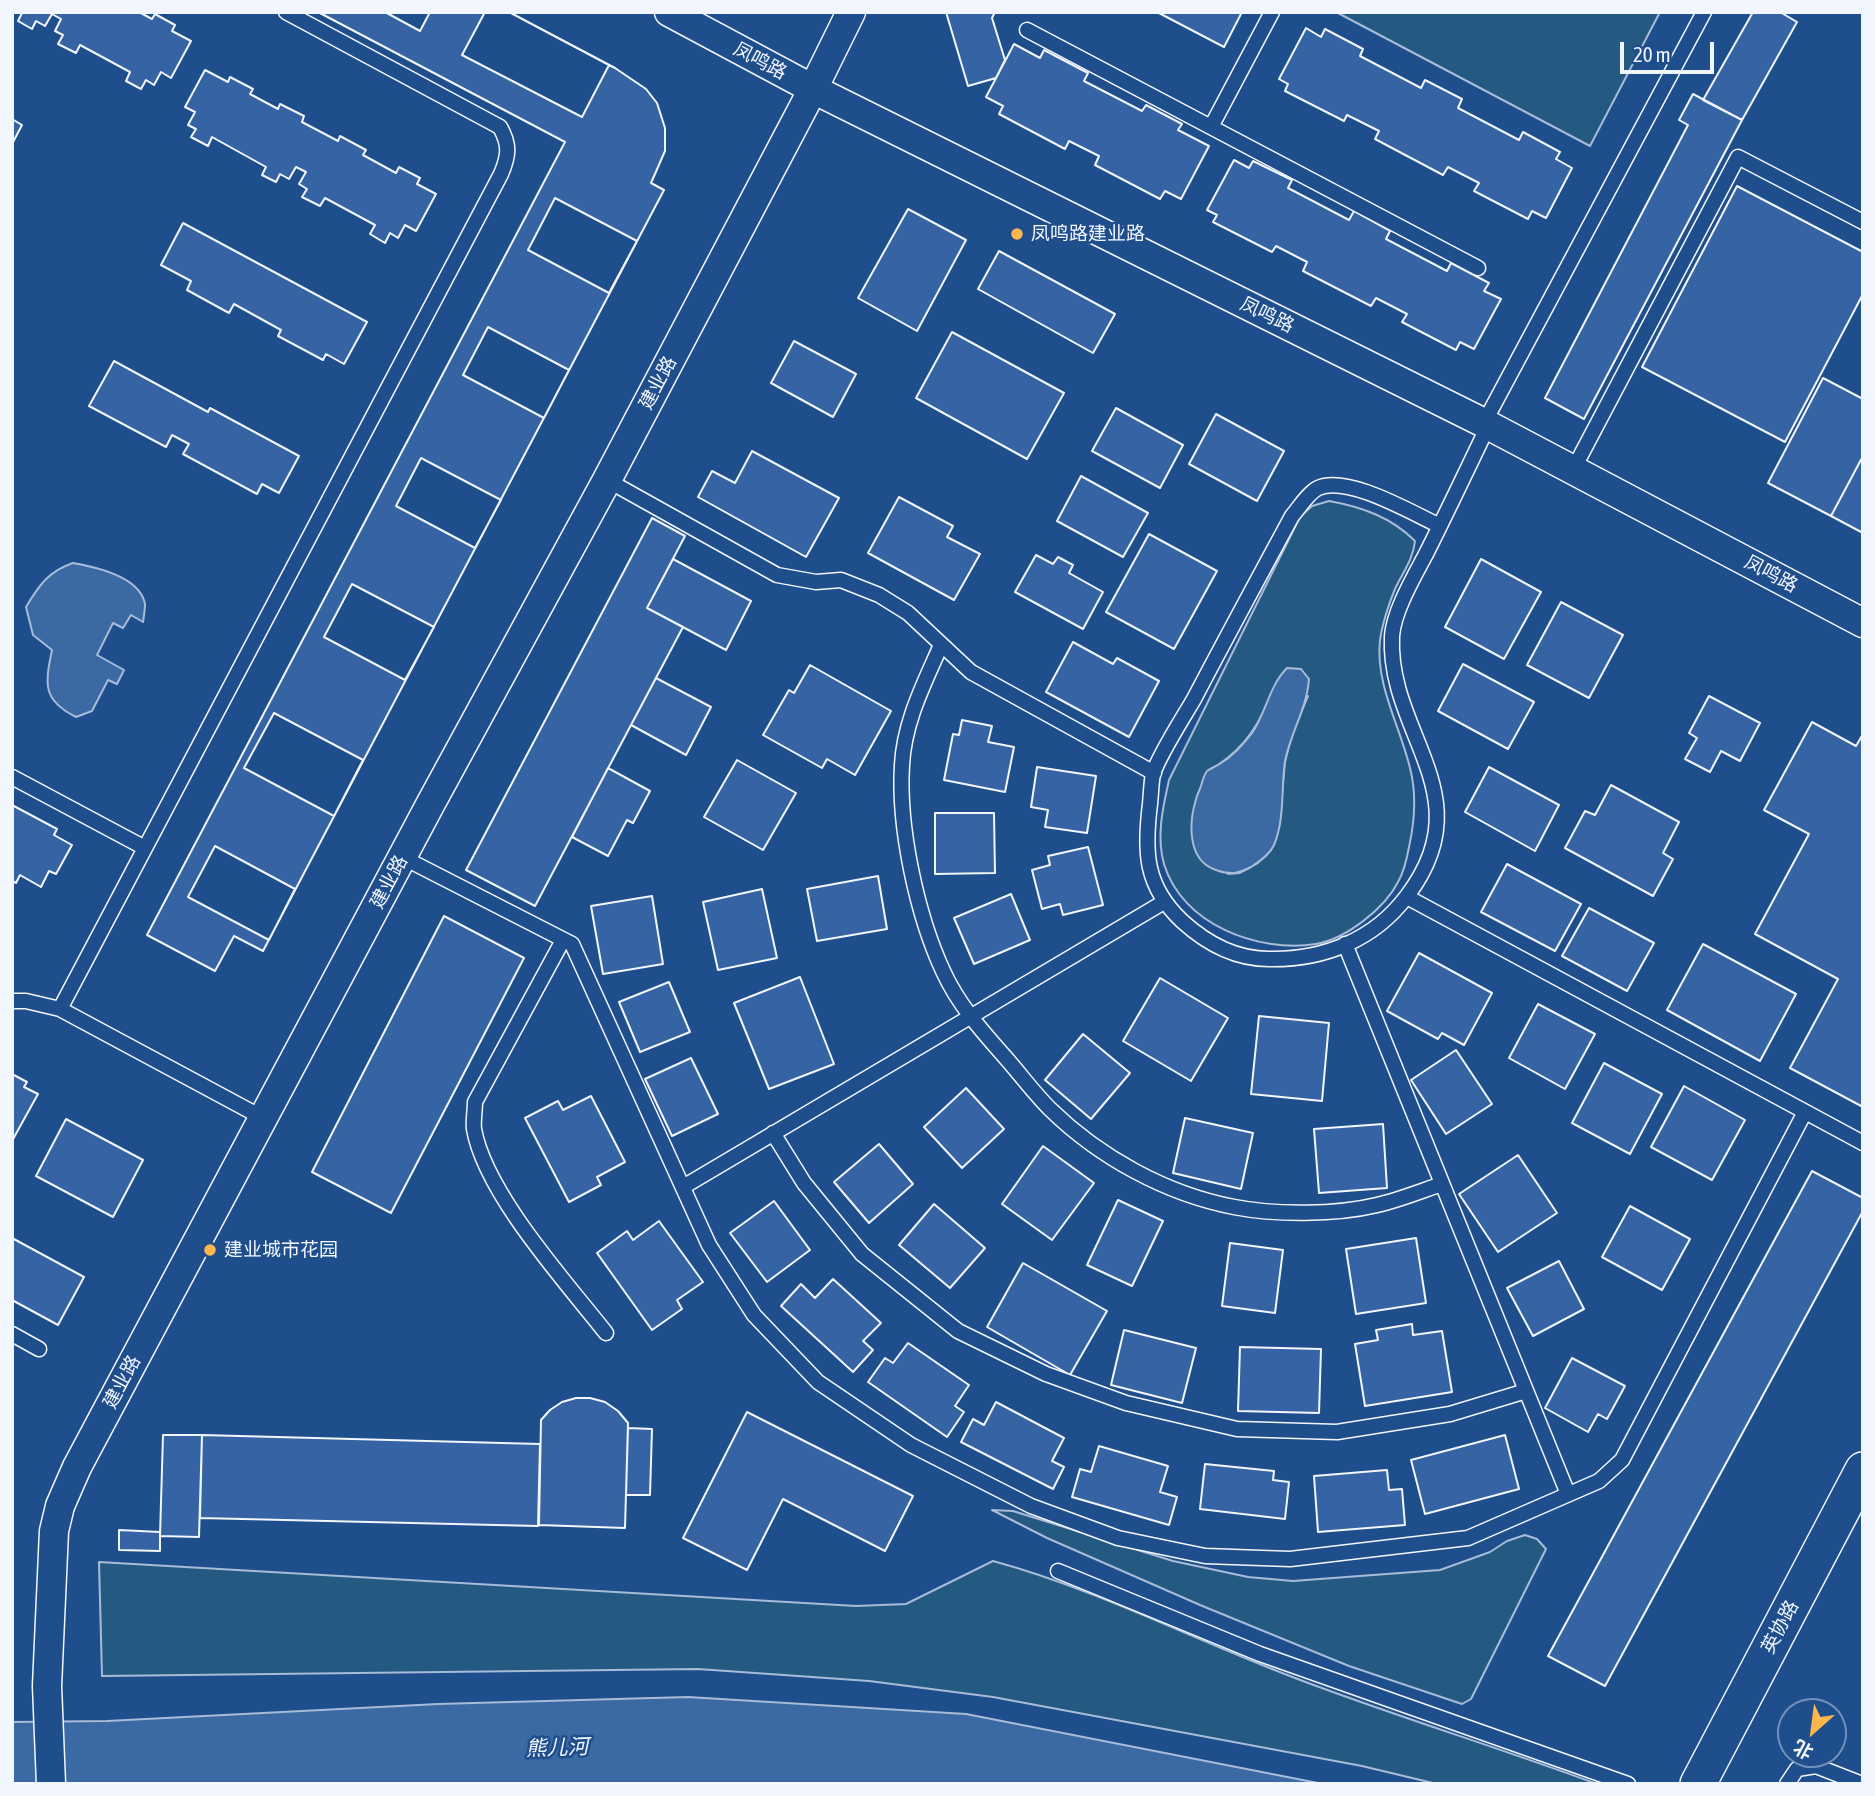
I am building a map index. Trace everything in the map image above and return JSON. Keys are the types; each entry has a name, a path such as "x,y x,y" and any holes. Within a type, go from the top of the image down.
{"street":[{"name":"凤鸣路","path":"669,12 813,89 1486,425 1863,623"},
{"name":"建业路","path":"51,1784 47,1686 54,1531 60,1506 77,1467 402,857 607,480 851,12"},
{"name":"英协路","path":"1704,1780 1863,1470"}],"lane":[{"path":"60,1009 501,174 508,156 508,141 500,127 286,12"},
{"path":"1211,127 1272,12"},
{"path":"1440,526 1361,490 1335,484 1315,489 1292,516 1154,773 1145,839 1150,876 1164,902 1198,936 1234,954 1268,959 1315,955 1359,940 1382,923 1407,897 1428,863 1437,826 1436,792 1393,664 1392,632 1405,595 1440,526 1486,425 1704,12"},
{"path":"1027,30 1478,268"},
{"path":"1573,470 1738,157 1863,222"},
{"path":"607,480 777,575 816,582 841,580 879,595 908,613 971,672 1154,773"},
{"path":"941,645 907,729 902,765 903,813 918,902 943,972 970,1017 1050,1109 1105,1154 1167,1187 1234,1207 1305,1213 1376,1206 1442,1184"},
{"path":"12,778 145,848"},
{"path":"402,857 572,944 709,1245 754,1315 818,1382 911,1445 1031,1506 1118,1538 1205,1556 1290,1559 1468,1538 1599,1481 1622,1460 1805,1112"},
{"path":"1407,897 1863,1143"},
{"path":"683,1187 1164,902"},
{"path":"563,940 475,1102 474,1128 485,1163 519,1222 606,1334"},
{"path":"1345,944 1568,1494"},
{"path":"12,1001 26,1001 60,1009 263,1118"},
{"path":"773,1133 804,1183 862,1254 958,1331 1046,1374 1126,1404 1237,1429 1337,1432 1450,1414 1526,1391"},
{"path":"12,1334 39,1349"},
{"path":"1058,1571 1260,1654 1628,1784"},
{"path":"1787,1784 1797,1769 1816,1766 1863,1784"}],"shaded area":[{"path":"1336,12 1660,12 1590,146"},
{"path":"1329,501 1353,506 1386,519 1415,541 1410,560 1386,614 1379,656 1389,705 1410,768 1414,808 1404,869 1384,902 1363,921 1340,936 1316,944 1293,946 1247,938 1204,918 1187,903 1173,885 1164,864 1160,832 1169,780 1300,517 1312,506","holes":["1308,696 1292,734 1285,762 1279,826 1258,863 1240,873 1228,874 1207,772 1244,742 1268,702"]},
{"path":"992,1510 1013,1511 1173,1561 1248,1577 1293,1581 1440,1570 1490,1552 1507,1541 1525,1535 1537,1539 1546,1549 1471,1699 1462,1704 1349,1666 1200,1605 1047,1538"},
{"path":"993,1561 1074,1587 1311,1684 1597,1784 1437,1784 1362,1766 993,1697 869,1681 698,1669 102,1676 99,1562 856,1606 906,1604"}],"water":[{"path":"73,563 93,567 126,580 135,587 145,604 143,622 131,615 123,628 113,623 97,655 124,670 117,684 108,680 92,711 76,717 65,711 52,697 48,672 52,650 33,635 26,607 45,580 57,570"},
{"path":"1287,668 1301,669 1309,679 1308,690 1285,761 1281,814 1274,845 1264,858 1246,869 1230,873 1216,870 1198,856 1192,833 1194,808 1204,776 1207,771 1230,757 1252,733 1276,683"},
{"name":"熊儿河","path":"688,1697 966,1714 1323,1784 12,1784 12,1722 107,1721 438,1704"}],"building":[{"path":"20,12 139,12 152,19 155,14 175,25 172,31 191,41 171,78 161,72 154,85 146,80 141,89 126,81 130,72 80,45 76,53 58,44 63,35 55,31 61,19 52,14 45,26 36,21 32,29 18,21 22,13"},
{"path":"318,12 509,12 615,68 646,89 657,103 665,128 665,151 651,183 664,190 263,951 234,936 215,971 147,935 565,142"},
{"path":"385,12 430,12 420,31"},
{"path":"485,12 509,12 609,65 582,117 462,55"},
{"path":"946,12 995,12 992,18 1005,60 996,78 968,86"},
{"path":"1157,12 1242,12 1224,47"},
{"path":"1753,12 1780,12 1797,22 1742,120 1703,100"},
{"path":"1306,28 1321,37 1325,29 1363,49 1360,56 1421,88 1425,80 1462,99 1458,108 1519,140 1523,132 1560,152 1556,159 1572,168 1546,218 1532,211 1528,219 1474,191 1479,183 1448,167 1443,175 1375,139 1379,131 1347,115 1344,121 1285,91 1288,84 1279,79"},
{"path":"1014,44 1040,58 1044,50 1088,73 1084,81 1142,111 1146,105 1182,124 1178,130 1209,146 1181,199 1165,191 1160,199 1095,165 1099,156 1069,141 1065,149 999,114 1003,106 986,97"},
{"path":"205,70 228,82 230,77 253,89 250,94 278,109 280,104 304,116 302,122 338,141 340,136 366,150 363,155 396,173 399,167 420,178 417,184 436,194 416,231 405,225 398,238 390,233 385,243 370,234 375,225 325,198 320,206 302,197 307,189 299,184 306,172 296,167 289,179 280,174 276,182 262,175 266,167 212,137 208,146 191,137 196,129 188,125 195,112 185,107"},
{"path":"1693,94 1742,120 1584,419 1545,398 1688,125 1679,120"},
{"path":"12,119 22,125 12,144"},
{"path":"1234,160 1249,168 1253,161 1292,180 1288,188 1349,220 1354,211 1390,231 1386,239 1447,271 1451,263 1489,283 1484,291 1501,299 1474,349 1460,342 1456,350 1402,322 1407,314 1376,298 1371,306 1303,271 1307,262 1276,246 1272,252 1213,222 1217,215 1207,210"},
{"path":"1737,186 1863,252 1863,294 1785,442 1642,367"},
{"path":"555,198 637,241 609,293 528,250"},
{"path":"908,209 966,240 917,331 858,298"},
{"path":"183,223 367,322 344,364 326,354 323,360 278,336 281,330 234,304 229,313 187,290 191,281 161,265"},
{"path":"999,251 1115,314 1093,353 978,289"},
{"path":"488,327 569,370 544,418 463,375"},
{"path":"952,332 1064,393 1027,459 916,398"},
{"path":"794,341 856,374 833,417 771,383"},
{"path":"114,361 208,412 210,408 299,456 279,493 262,484 257,494 183,454 189,444 172,435 166,447 89,406"},
{"path":"1823,378 1863,399 1863,456 1831,516 1768,483"},
{"path":"1116,408 1183,445 1160,488 1092,451"},
{"path":"1216,414 1284,451 1257,501 1189,464"},
{"path":"752,451 839,498 806,557 698,497 712,471 735,483"},
{"path":"1863,456 1863,533 1831,516"},
{"path":"421,458 501,500 475,548 396,506"},
{"path":"1081,476 1148,513 1123,557 1057,521"},
{"path":"899,497 953,526 947,537 980,554 954,600 868,553"},
{"path":"652,518 685,536 647,608 683,627 535,906 466,870"},
{"path":"1149,534 1217,571 1174,649 1106,612"},
{"path":"1036,555 1053,564 1058,557 1073,565 1069,573 1103,592 1083,629 1015,592"},
{"path":"673,559 751,601 726,650 647,608"},
{"path":"1481,559 1541,592 1504,659 1445,627"},
{"path":"352,584 434,627 405,680 324,637"},
{"path":"1561,602 1623,635 1589,698 1527,665"},
{"path":"1073,642 1113,664 1117,658 1159,681 1129,737 1046,692"},
{"path":"1463,664 1534,702 1508,749 1438,711"},
{"path":"810,665 891,711 855,775 827,759 822,768 763,735 789,690 794,693"},
{"path":"656,678 711,707 686,755 631,725"},
{"path":"1709,696 1760,723 1740,761 1721,751 1710,772 1685,759 1697,738 1689,733"},
{"path":"274,713 363,760 334,816 244,768"},
{"path":"962,720 992,726 988,742 1014,747 1005,792 944,780 953,734 959,735"},
{"path":"1812,722 1856,746 1863,734 1863,1107 1790,1068 1838,979 1755,934 1809,834 1764,810"},
{"path":"737,760 796,793 763,850 704,817"},
{"path":"1037,767 1096,776 1087,833 1045,827 1048,810 1031,807"},
{"path":"1489,767 1559,805 1535,851 1465,812"},
{"path":"608,768 650,791 633,823 627,820 608,856 572,837"},
{"path":"1611,785 1679,822 1663,853 1673,859 1653,896 1565,848 1585,811 1595,815"},
{"path":"12,805 57,829 54,835 72,845 56,874 49,871 41,887 20,875 16,883 12,881"},
{"path":"935,813 994,813 995,873 935,874"},
{"path":"215,846 295,889 269,940 188,897"},
{"path":"1088,847 1103,905 1063,915 1060,904 1042,909 1032,870 1050,865 1048,856"},
{"path":"1507,864 1581,904 1555,951 1481,912"},
{"path":"878,876 887,929 817,941 807,889"},
{"path":"762,889 777,958 718,970 703,902"},
{"path":"1011,894 1030,940 974,964 954,918"},
{"path":"652,896 663,964 603,974 591,906"},
{"path":"1589,908 1654,943 1627,991 1562,956"},
{"path":"444,916 524,958 391,1213 312,1172"},
{"path":"1703,944 1796,994 1760,1061 1667,1010"},
{"path":"1419,953 1492,993 1464,1045 1442,1033 1438,1039 1387,1011"},
{"path":"800,977 834,1064 769,1089 734,1003"},
{"path":"1160,978 1228,1018 1191,1081 1123,1041"},
{"path":"669,982 690,1032 640,1052 619,1002"},
{"path":"1538,1004 1595,1034 1565,1089 1509,1058"},
{"path":"1259,1016 1329,1023 1322,1101 1251,1094"},
{"path":"1083,1034 1130,1073 1091,1119 1045,1080"},
{"path":"1456,1050 1492,1104 1446,1134 1411,1080"},
{"path":"691,1058 718,1114 672,1136 645,1079"},
{"path":"1604,1063 1662,1094 1630,1154 1572,1123"},
{"path":"12,1074 27,1082 24,1087 38,1094 12,1141"},
{"path":"1684,1086 1745,1120 1712,1180 1651,1147"},
{"path":"966,1088 1004,1129 962,1168 924,1127"},
{"path":"591,1096 625,1162 597,1177 601,1185 569,1202 525,1118 558,1101 563,1110"},
{"path":"1185,1118 1253,1133 1241,1189 1173,1173"},
{"path":"66,1119 143,1160 113,1217 36,1176"},
{"path":"1383,1124 1387,1188 1319,1193 1314,1129"},
{"path":"879,1144 913,1184 869,1223 834,1182"},
{"path":"1043,1146 1094,1183 1052,1240 1002,1204"},
{"path":"1518,1155 1557,1213 1498,1252 1459,1194"},
{"path":"1812,1171 1863,1198 1863,1211 1605,1686 1548,1656"},
{"path":"1118,1200 1163,1221 1132,1286 1087,1265"},
{"path":"774,1201 810,1250 767,1282 730,1233"},
{"path":"934,1204 985,1248 950,1288 899,1245"},
{"path":"1630,1206 1690,1239 1662,1290 1602,1257"},
{"path":"659,1221 703,1282 677,1300 682,1309 652,1330 597,1253 627,1231 633,1240"},
{"path":"12,1238 84,1277 58,1325 12,1300"},
{"path":"1416,1238 1426,1303 1356,1314 1346,1249"},
{"path":"1230,1243 1283,1250 1275,1313 1222,1306"},
{"path":"1559,1261 1584,1309 1533,1336 1507,1288"},
{"path":"1023,1263 1107,1311 1070,1375 987,1327"},
{"path":"833,1279 881,1323 863,1341 873,1350 853,1372 781,1306 801,1284 815,1298"},
{"path":"1412,1324 1413,1335 1442,1331 1452,1392 1365,1406 1355,1344 1378,1340 1376,1330"},
{"path":"1124,1330 1196,1348 1182,1403 1111,1385"},
{"path":"908,1343 969,1385 955,1406 964,1412 947,1437 868,1382 885,1358 893,1363"},
{"path":"1240,1347 1321,1349 1319,1413 1238,1411"},
{"path":"1572,1358 1625,1386 1607,1419 1598,1414 1588,1432 1545,1408"},
{"path":"576,1398 605,1402 618,1411 628,1423 625,1528 539,1525 541,1420 562,1402"},
{"path":"996,1402 1064,1438 1052,1461 1064,1467 1053,1489 961,1442 973,1419 984,1425"},
{"path":"747,1412 913,1496 885,1551 783,1499 747,1570 683,1538"},
{"path":"628,1428 652,1429 650,1495 626,1495"},
{"path":"163,1435 202,1435 199,1537 160,1536"},
{"path":"202,1435 540,1444 538,1526 200,1518"},
{"path":"1505,1435 1519,1489 1425,1514 1411,1460"},
{"path":"1099,1446 1168,1466 1160,1492 1177,1497 1169,1525 1072,1497 1080,1469 1091,1472"},
{"path":"1205,1464 1274,1471 1273,1480 1289,1482 1285,1519 1200,1509"},
{"path":"1387,1470 1389,1490 1402,1489 1405,1525 1318,1532 1314,1476"},
{"path":"119,1530 160,1532 160,1551 119,1550"}],"place":[{"name":"凤鸣路建业路","path":"1017,234"},
{"name":"建业城市花园","path":"210,1250"}]}
